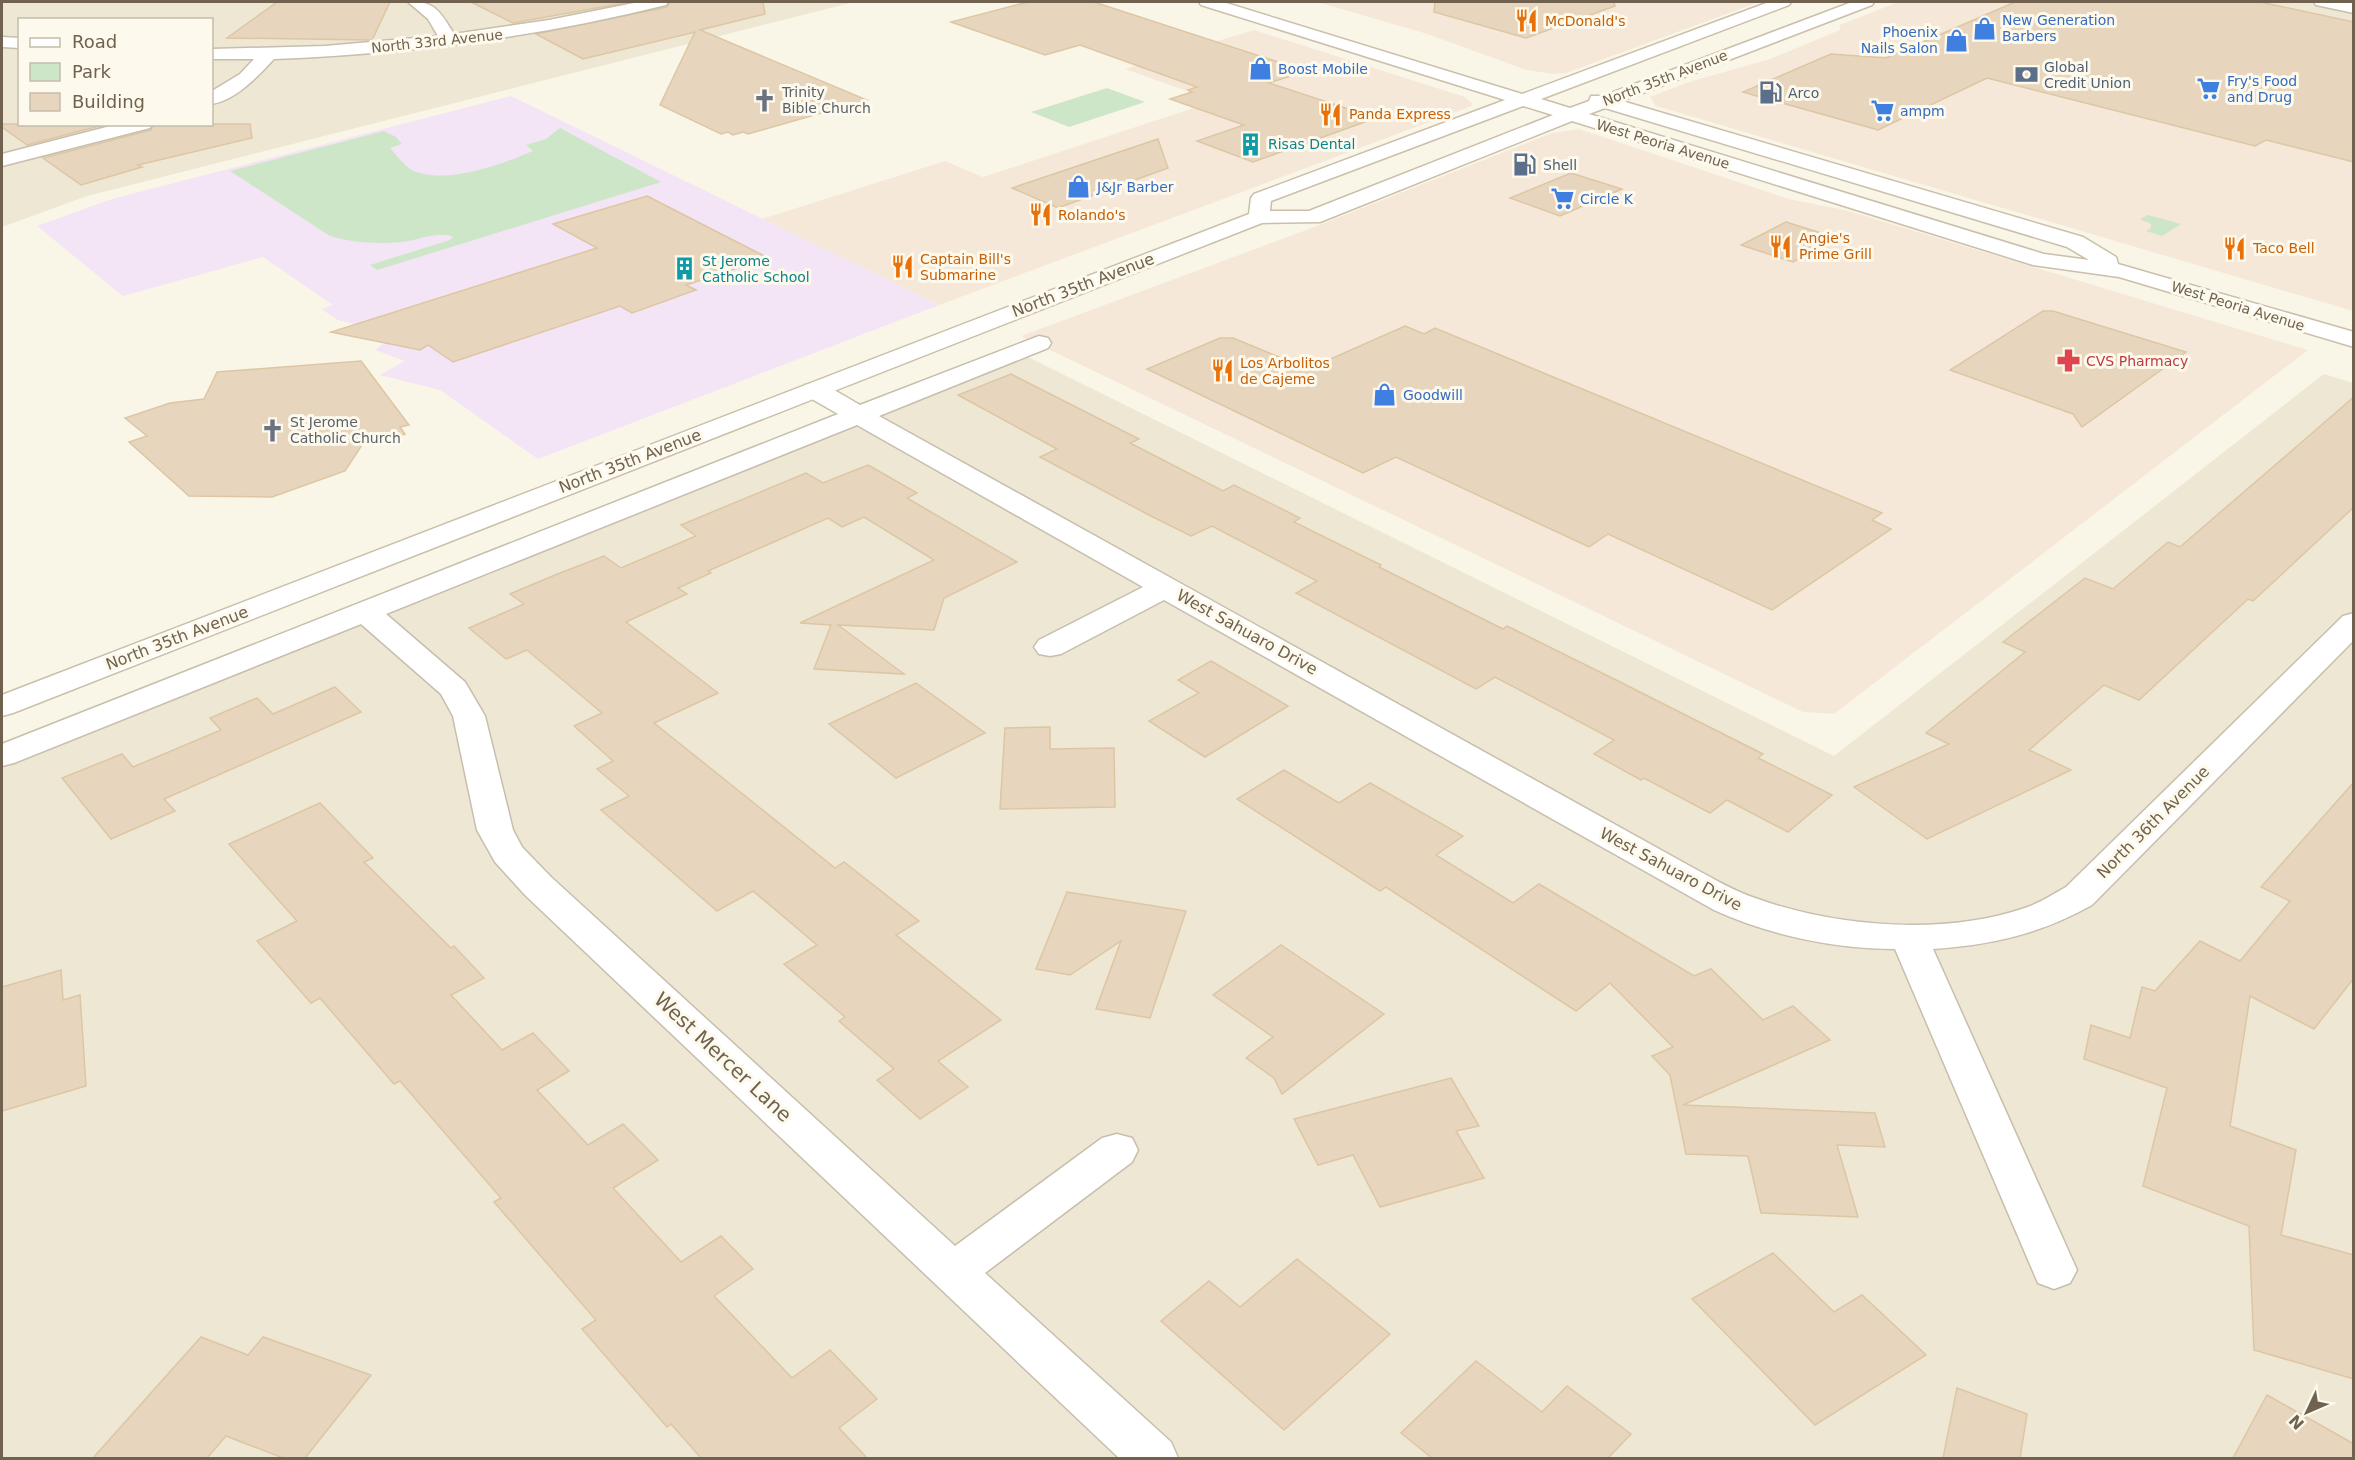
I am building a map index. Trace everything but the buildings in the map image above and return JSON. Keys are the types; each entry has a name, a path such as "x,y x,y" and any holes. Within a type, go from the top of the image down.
{"main road":[{"path":"416,2 435,16 450,41"},
{"name":"North 33rd Avenue","path":"213,54 269,54 379,48 450,41 560,24 660,2"},
{"name":"West Peoria Avenue","path":"1207,2 2041,260 2122,271 2354,340"},
{"name":"North 35th Avenue","path":"1259,217 1261,198 1518,99 1782,2"},
{"name":"North 35th Avenue","path":"2,706 1259,217 1312,217 1603,102 1797,19 1866,2"},
{"path":"2322,2 2354,8"},
{"path":"2,42 18,43"},
{"path":"213,98 246,78 269,54"},
{"name":"West Peoria Avenue","path":"1532,80 2075,242 2122,271"},
{"path":"2,160 134,126"},
{"path":"2,756 1039,343"},
{"name":"West Sahuaro Drive","path":"814,390 1684,879 1740,907 1797,925 1857,934 1908,936"},
{"name":"West Sahuaro Drive","path":"1050,647 1166,586"},
{"name":"West Mercer Lane","path":"365,612 454,689 469,716 495,830 507,854 538,886 954,1271 1152,1458"},
{"name":"North 36th Avenue","path":"1908,936 1985,932 2039,917 2079,896 2354,622"},
{"path":"1908,936 2054,1270"},
{"path":"954,1271 1117,1150"}],"shaded area":[{"path":"2,2 854,2 87,196 2,227"},
{"path":"1317,2 1759,2 1566,73 1553,74 1527,70 1424,33"},
{"path":"1898,2 2126,2 2353,52 2353,311 1656,106 1650,97 1689,82 1770,59 1840,30 1840,25"},
{"path":"2160,2 2353,2 2353,44"},
{"path":"1254,30 1465,97 1472,106 939,305 762,219 945,161 983,177 1215,101 1125,69"},
{"path":"511,96 939,305 538,459 440,390 380,375 405,361 375,350 391,338 381,331 338,320 321,309 333,305 263,257 123,296 37,226 112,199"},
{"path":"1579,129 1789,199 1845,210 2308,350 1834,714 1803,712 1021,336 1309,229 1552,133"},
{"path":"1028,357 1834,756 2324,374 2353,383 2353,1458 2,1458 2,763"}],"green space":[{"path":"1107,88 1145,102 1069,127 1031,112"},
{"path":"560,128 661,182 377,270 370,265 450,240 453,237 428,236 401,242 374,243 330,236 230,171 384,131 396,137 402,144 390,148 414,171 427,175 458,174 491,167 533,151 526,145 546,139"},
{"path":"2148,215 2181,224 2162,236 2146,231 2151,228 2151,224 2140,219"}],"place":[{"name":"McDonald's","path":"1527,21"},
{"name":"New Generation Barbers","path":"1984,28"},
{"name":"Phoenix Nails Salon","path":"1956,40"},
{"name":"Boost Mobile","path":"1260,69"},
{"name":"Global Credit Union","path":"2026,75"},
{"name":"Fry's Food and Drug","path":"2209,89"},
{"name":"Arco","path":"1770,93"},
{"name":"Trinity Bible Church","path":"764,100"},
{"name":"ampm","path":"1882,111"},
{"name":"Panda Express","path":"1331,114"},
{"name":"Risas Dental","path":"1250,144"},
{"name":"Shell","path":"1525,165"},
{"name":"J&Jr Barber","path":"1079,187"},
{"name":"Circle K","path":"1562,199"},
{"name":"Rolando's","path":"1040,215"},
{"name":"Angie's Prime Grill","path":"1781,246"},
{"name":"Taco Bell","path":"2235,248"},
{"name":"Captain Bill's Submarine","path":"902,267"},
{"name":"St Jerome Catholic School","path":"684,269"},
{"name":"CVS Pharmacy","path":"2068,361"},
{"name":"Los Arbolitos de Cajeme","path":"1222,371"},
{"name":"Goodwill","path":"1385,395"},
{"name":"St Jerome Catholic Church","path":"272,430"}]}
